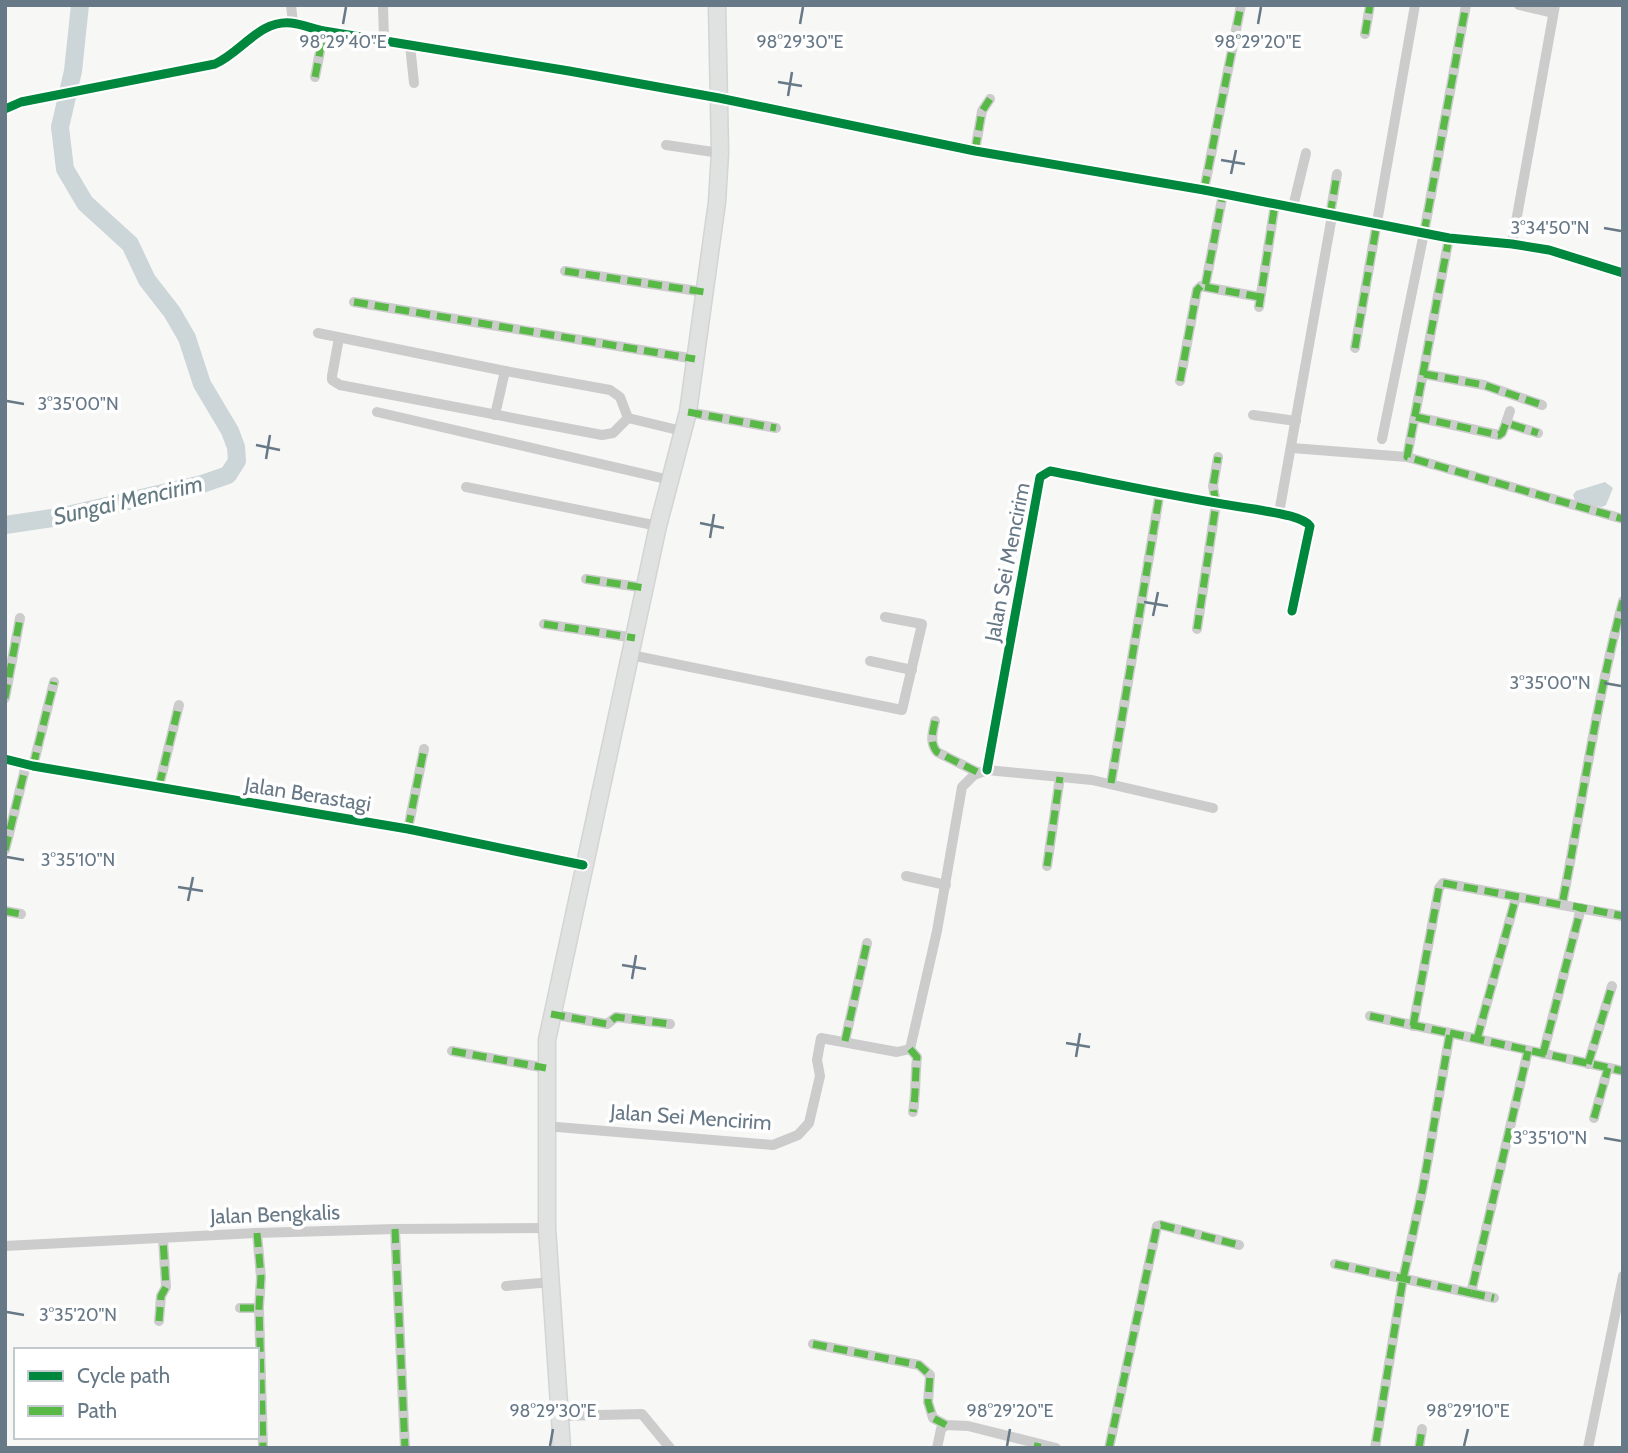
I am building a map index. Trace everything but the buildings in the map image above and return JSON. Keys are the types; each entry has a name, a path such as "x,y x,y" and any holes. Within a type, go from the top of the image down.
{"main road":[{"path":"562,1448 547,1228 547,1040 658,526 688,412 718,202 720,153 717,5"}],"street":[{"path":"292,5 293,23"},
{"path":"383,5 384,40"},
{"path":"1204,190 1241,5"},
{"path":"1365,34 1370,5"},
{"path":"1355,348 1415,5"},
{"path":"1382,439 1466,5"},
{"path":"1512,244 1554,9 1519,5"},
{"path":"5,109 21,102 215,64 229,57 267,26 293,23 324,31 719,98 975,150 1204,190 1448,238 1512,244 1574,256 1623,273"},
{"path":"315,77 324,31"},
{"path":"410,45 414,83"},
{"path":"975,150 982,111 990,99"},
{"path":"666,145 720,153"},
{"path":"1293,207 1306,153"},
{"path":"1279,513 1337,174"},
{"path":"1205,287 1223,194"},
{"path":"1180,382 1201,286 1260,302 1275,204"},
{"path":"1407,457 1448,238"},
{"path":"565,271 704,292"},
{"path":"354,302 695,359"},
{"path":"318,333 505,372 610,390 620,397 628,418"},
{"path":"339,338 332,376 335,383 602,435 613,433 628,418"},
{"path":"495,415 505,372"},
{"path":"1424,374 1485,385 1542,405"},
{"path":"1416,417 1499,435 1510,411"},
{"path":"377,412 670,480"},
{"path":"688,412 776,428"},
{"path":"1253,415 1296,421"},
{"path":"628,418 682,431"},
{"path":"1506,423 1538,433"},
{"path":"1292,448 1407,457 1623,519"},
{"path":"1197,629 1216,504 1213,486 1218,457"},
{"name":"Jalan Sei Mencirim","path":"545,1126 773,1145 794,1137 807,1125 811,1117 820,1076 817,1060 821,1038 897,1052 910,1049 946,885 962,787 974,775 983,772 1041,476 1050,471 1216,504 1279,513 1306,521 1310,526 1292,611"},
{"path":"466,487 658,526"},
{"path":"1111,783 1160,492"},
{"path":"586,579 645,588"},
{"path":"1562,905 1582,804 1591,739 1622,604"},
{"path":"631,656 902,710 922,624 885,617"},
{"path":"5,698 20,618"},
{"path":"544,624 635,638"},
{"path":"870,661 912,670"},
{"path":"5,850 54,682"},
{"path":"159,786 178,705"},
{"path":"934,721 931,739 933,747 951,760 983,772 1111,783 1213,808"},
{"path":"408,829 424,749"},
{"name":"Jalan Berastagi","path":"5,759 30,766 408,829 583,865"},
{"path":"1047,866 1060,777"},
{"path":"906,876 946,885"},
{"path":"1413,1026 1439,888 1443,883 1623,916"},
{"path":"1478,1039 1516,897"},
{"path":"1543,1054 1581,908"},
{"path":"5,911 21,914"},
{"path":"845,1041 867,943"},
{"path":"1588,1064 1612,986"},
{"path":"551,1014 607,1024 616,1017 670,1024"},
{"path":"1370,1016 1623,1070"},
{"path":"1375,1448 1403,1279 1423,1186 1450,1033"},
{"path":"910,1049 917,1057 915,1077 918,1083 914,1112"},
{"path":"452,1051 546,1068"},
{"path":"1471,1293 1528,1051"},
{"path":"1594,1118 1608,1068"},
{"path":"1109,1448 1157,1226 1240,1245"},
{"name":"Jalan Bengkalis","path":"5,1246 257,1233 547,1228"},
{"path":"395,1229 405,1448"},
{"path":"257,1233 261,1277 259,1308 263,1365 263,1448"},
{"path":"159,1321 161,1296 166,1287 163,1238"},
{"path":"1335,1264 1494,1298"},
{"path":"1588,1448 1623,1276"},
{"path":"506,1286 552,1282"},
{"path":"240,1308 259,1308"},
{"path":"813,1344 919,1365 930,1375 928,1402 933,1418 946,1425 968,1426 1037,1446 1056,1448"},
{"path":"559,1416 642,1415 670,1448"},
{"path":"937,1448 941,1429 946,1425"},
{"path":"1419,1448 1422,1429"}],"shaded area":[{"path":"1605,482 1613,488 1606,505 1602,507 1576,503 1573,495 1576,491"}],"waterway":[{"name":"Sungai Mencirim","path":"5,525 59,517 202,484 228,475 237,461 236,447 230,431 202,384 187,338 172,312 147,280 130,244 85,203 65,169 60,127 73,71 80,5"}],"marked path":[{"path":"1204,190 1241,5"},
{"path":"1365,34 1370,5"},
{"path":"1424,233 1466,5"},
{"path":"315,77 324,31"},
{"path":"975,151 982,111 990,99"},
{"path":"1330,215 1337,174"},
{"path":"1180,381 1197,290 1201,286 1205,287 1223,194"},
{"path":"1259,307 1275,204"},
{"path":"1355,348 1377,223"},
{"path":"1449,238 1407,457 1623,519"},
{"path":"565,271 704,292"},
{"path":"1205,287 1260,297"},
{"path":"354,302 695,359"},
{"path":"1424,374 1484,385 1542,405"},
{"path":"688,412 776,428"},
{"path":"1416,417 1499,435 1506,423 1538,433"},
{"path":"1197,629 1216,504 1213,486 1218,457"},
{"path":"1111,783 1160,492"},
{"path":"586,579 645,588"},
{"path":"1413,1026 1439,888 1443,883 1562,905 1597,715 1623,601"},
{"path":"5,698 20,618"},
{"path":"544,624 635,638"},
{"path":"33,766 54,682"},
{"path":"159,786 179,705"},
{"path":"935,721 932,741 937,752 979,773"},
{"path":"408,829 424,749"},
{"path":"5,850 26,765"},
{"path":"1047,866 1060,777"},
{"path":"1477,1039 1516,897"},
{"path":"1573,906 1623,916"},
{"path":"1543,1054 1581,908"},
{"path":"5,911 21,914"},
{"path":"845,1041 867,943"},
{"path":"1588,1064 1612,986"},
{"path":"551,1014 607,1024 616,1017 670,1024"},
{"path":"1370,1016 1450,1033 1423,1187 1403,1279 1375,1448"},
{"path":"1450,1033 1623,1071"},
{"path":"910,1049 917,1057 913,1112"},
{"path":"452,1051 546,1068"},
{"path":"1335,1264 1471,1293 1528,1051"},
{"path":"1594,1118 1608,1068"},
{"path":"1109,1448 1157,1226 1239,1245"},
{"path":"395,1229 405,1448"},
{"path":"257,1233 261,1277 259,1308 263,1448"},
{"path":"159,1321 161,1296 166,1287 163,1239"},
{"path":"1471,1293 1494,1298"},
{"path":"240,1308 259,1308"},
{"path":"813,1344 919,1365 930,1375 928,1402 933,1418 946,1425"},
{"path":"1419,1448 1422,1429"},
{"path":"1037,1448 1038,1443"}],"cycle path":[{"path":"5,109 21,102 215,64 269,26 291,23 324,31 719,98 975,151 1204,190 1449,238 1549,250 1623,273"},
{"path":"987,770 1040,477 1050,471 1275,513 1306,522 1310,526 1292,611"},
{"path":"5,759 33,766 408,829 583,865"}]}
